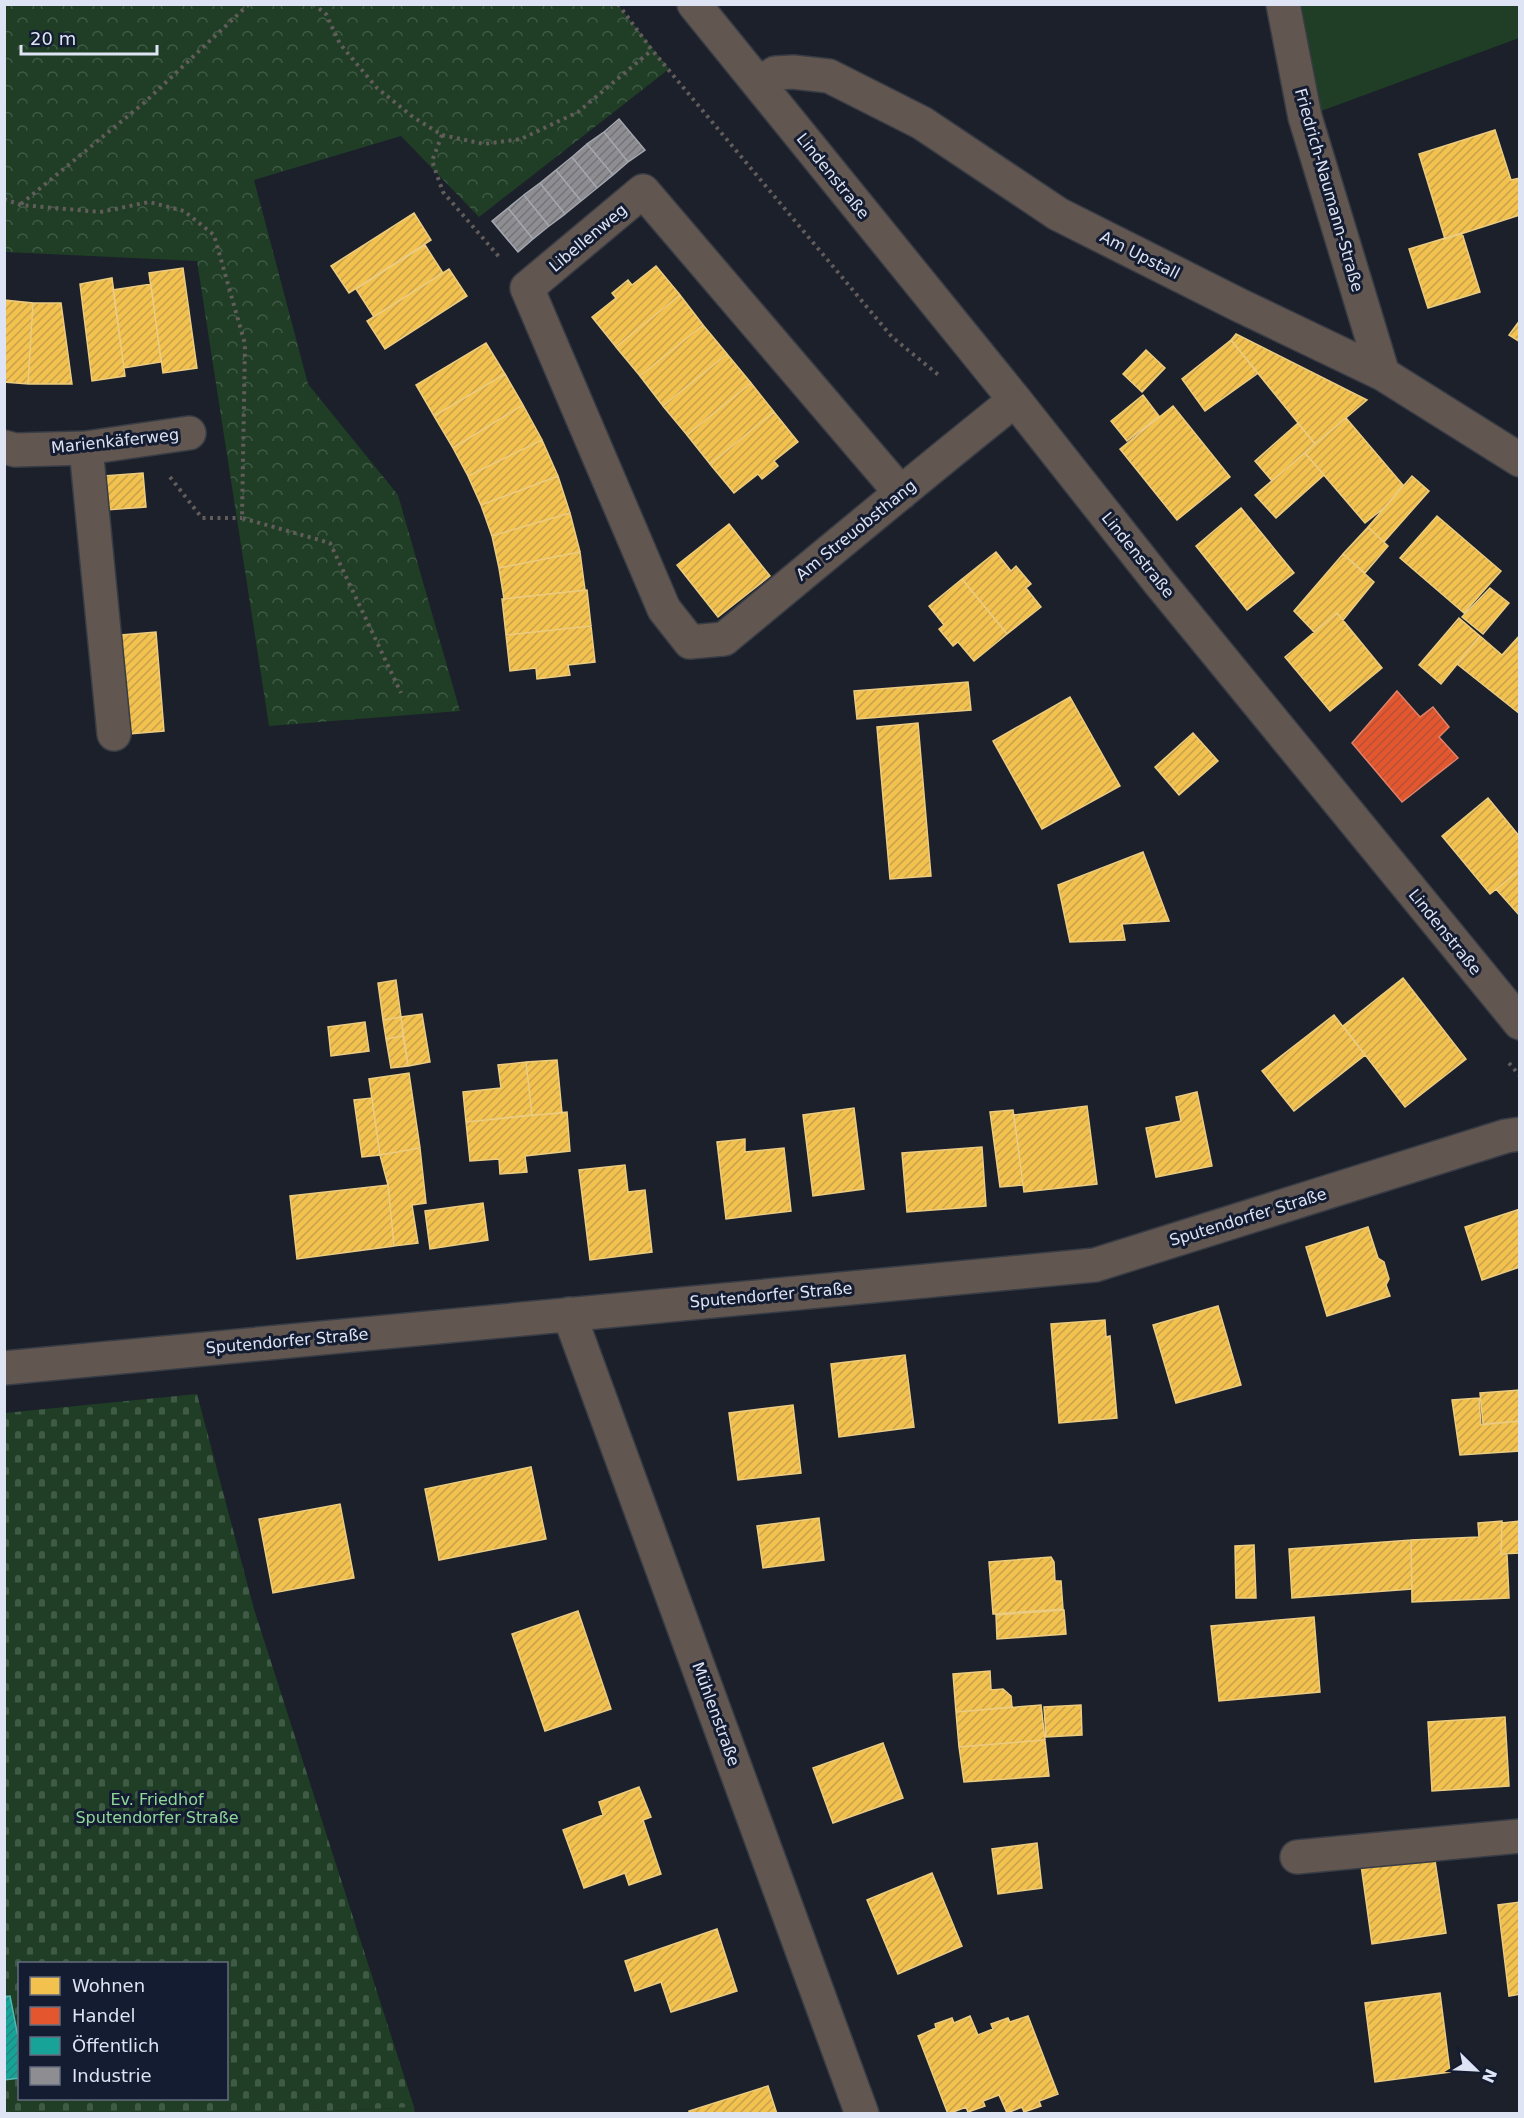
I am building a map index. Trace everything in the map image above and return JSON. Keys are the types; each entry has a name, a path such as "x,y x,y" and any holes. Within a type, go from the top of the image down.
{"street":[{"name":"Lindenstraße","path":"694,4 1167,591 1520,1023"},
{"name":"Friedrich-Naumann-Straße","path":"1283,4 1305,117 1383,374"},
{"name":"Am Upstall","path":"760,84 775,74 793,72 829,76 922,123 1058,214 1383,374 1520,460"},
{"name":"Libellenweg","path":"527,288 643,191 901,493"},
{"name":"Am Streuobsthang","path":"527,288 664,609 690,642 724,639 1014,400"},
{"name":"Marienkäferweg","path":"8,451 86,448 189,433"},
{"path":"86,448 114,734"},
{"name":"Sputendorfer Straße","path":"4,1368 1095,1265 1506,1136 1520,1134"},
{"name":"Mühlenstraße","path":"569,1314 862,2114"},
{"path":"1298,1857 1520,1836"}],"path":[{"path":"21,205 145,102 249,4"},
{"path":"313,4 326,14 340,44 377,88 413,117 442,135 484,144 521,139 578,112 652,50"},
{"path":"618,4 652,50 892,337 944,379"},
{"path":"442,135 432,161 443,192 527,288"},
{"path":"4,199 21,205 100,212 149,202 184,211 214,235 245,344 242,518"},
{"path":"141,440 202,518 242,518 330,543 401,693"}],"green space":[{"path":"5,4 618,5 669,69 479,217 401,136 254,180 308,384 398,495 460,711 269,726 197,261 5,252"},
{"path":"1283,5 1519,5 1519,38 1305,117"},
{"name":"Ev. Friedhof Sputendorfer Straße","path":"197,1394 254,1609 414,2107 267,2114 5,2114 5,1413"},
{"path":"414,2107 415,2113 267,2114"}],"building: Wohnen":[{"path":"1495,130 1511,180 1520,178 1520,215 1445,239 1419,154"},
{"path":"414,213 431,240 349,293 331,266"},
{"path":"1462,233 1480,292 1428,308 1409,249"},
{"path":"425,245 443,273 374,317 356,289"},
{"path":"656,266 680,295 616,347 592,317 616,298 612,293 628,280 632,285"},
{"path":"183,268 197,368 163,373 149,273"},
{"path":"449,269 467,296 385,349 367,321"},
{"path":"112,278 125,376 92,381 80,284"},
{"path":"151,284 161,362 124,368 113,290"},
{"path":"680,295 703,325 640,376 616,347"},
{"path":"4,300 33,303 28,384 4,382"},
{"path":"33,303 61,303 72,384 28,384"},
{"path":"1520,320 1520,342 1509,335"},
{"path":"703,325 727,354 663,406 640,376"},
{"path":"1236,334 1367,400 1315,444 1231,340"},
{"path":"1231,340 1258,373 1205,411 1182,379"},
{"path":"486,343 505,374 434,416 416,385"},
{"path":"1146,350 1165,368 1142,392 1123,374"},
{"path":"727,354 751,383 687,435 663,406"},
{"path":"505,374 523,405 453,448 434,416"},
{"path":"751,383 774,412 710,464 687,435"},
{"path":"1143,395 1159,416 1127,441 1111,421"},
{"path":"523,405 542,440 468,476 453,448"},
{"path":"1173,406 1230,477 1177,520 1120,449"},
{"path":"774,412 798,442 774,461 778,466 762,479 758,474 734,493 710,464"},
{"path":"1346,418 1403,485 1385,507 1365,523 1305,453"},
{"path":"1298,423 1315,444 1272,481 1255,461"},
{"path":"542,440 558,476 481,505 468,476"},
{"path":"1305,453 1324,475 1276,518 1255,495"},
{"path":"143,473 146,507 106,510 104,476"},
{"path":"558,476 570,513 492,536 481,505"},
{"path":"1412,476 1429,491 1384,542 1368,527"},
{"path":"1241,508 1294,573 1247,610 1196,546"},
{"path":"570,513 580,552 499,568 492,536"},
{"path":"1437,516 1501,571 1464,613 1400,558"},
{"path":"729,524 770,576 718,617 677,565"},
{"path":"1368,527 1388,546 1365,573 1343,554"},
{"path":"580,552 585,590 504,599 499,568"},
{"path":"996,552 1011,571 1016,566 1031,584 1026,588 1041,607 1007,634 962,579"},
{"path":"1343,554 1374,582 1343,620 1337,613 1314,632 1294,611"},
{"path":"962,579 1007,634 974,661 958,642 953,646 939,629 944,625 929,606"},
{"path":"1490,588 1509,603 1483,634 1462,617"},
{"path":"587,590 591,626 506,635 502,599"},
{"path":"1337,613 1382,668 1330,711 1285,657"},
{"path":"1459,618 1480,636 1441,684 1419,665"},
{"path":"591,626 595,662 568,665 570,675 537,679 536,668 510,671 506,635"},
{"path":"156,632 164,731 129,734 121,635"},
{"path":"1520,635 1520,714 1457,664 1480,636 1502,655"},
{"path":"968,682 971,710 857,719 854,691"},
{"path":"1070,697 1120,786 1042,829 993,741"},
{"path":"918,723 931,876 890,879 877,727"},
{"path":"1193,733 1218,761 1179,795 1155,767"},
{"path":"1488,798 1520,837 1520,870 1490,894 1442,836"},
{"path":"1143,852 1169,921 1122,924 1125,940 1070,942 1058,885"},
{"path":"1520,870 1520,916 1496,889"},
{"path":"1403,978 1466,1059 1405,1107 1343,1026"},
{"path":"396,980 401,1017 383,1020 378,983"},
{"path":"422,1014 430,1062 408,1066 401,1017"},
{"path":"1334,1015 1365,1055 1294,1111 1262,1071"},
{"path":"401,1017 403,1036 386,1039 383,1020"},
{"path":"365,1022 369,1051 331,1056 328,1027"},
{"path":"403,1036 408,1066 391,1068 386,1039"},
{"path":"557,1060 562,1113 532,1115 526,1062"},
{"path":"526,1062 532,1115 466,1122 463,1092 501,1088 498,1065"},
{"path":"409,1073 420,1148 380,1155 369,1079"},
{"path":"1197,1092 1212,1166 1156,1177 1146,1128 1181,1121 1176,1097"},
{"path":"372,1098 380,1155 362,1157 354,1100"},
{"path":"1087,1106 1097,1184 1024,1192 1014,1115"},
{"path":"854,1108 864,1189 813,1196 803,1115"},
{"path":"1013,1110 1023,1185 1000,1187 990,1112"},
{"path":"567,1112 570,1151 525,1156 527,1172 500,1174 499,1159 470,1161 466,1122"},
{"path":"745,1139 745,1152 784,1148 791,1211 726,1219 717,1142"},
{"path":"982,1147 986,1206 907,1212 902,1153"},
{"path":"420,1148 426,1203 412,1205 418,1243 394,1246 388,1185 380,1155"},
{"path":"625,1165 628,1192 645,1190 652,1252 590,1260 579,1170"},
{"path":"388,1185 394,1246 297,1259 290,1196"},
{"path":"483,1203 488,1240 430,1249 425,1211"},
{"path":"1520,1209 1520,1267 1482,1280 1465,1227"},
{"path":"1368,1227 1378,1258 1384,1262 1389,1279 1386,1285 1390,1296 1327,1316 1306,1247"},
{"path":"1218,1306 1241,1385 1176,1403 1153,1325"},
{"path":"1105,1320 1106,1337 1110,1336 1117,1418 1059,1423 1051,1324"},
{"path":"905,1355 914,1427 839,1437 831,1364"},
{"path":"1520,1390 1520,1421 1483,1424 1480,1393"},
{"path":"1479,1398 1481,1425 1520,1421 1520,1451 1460,1455 1452,1400"},
{"path":"793,1405 801,1473 738,1480 729,1413"},
{"path":"531,1467 546,1539 439,1560 425,1489"},
{"path":"340,1504 354,1578 273,1593 259,1519"},
{"path":"819,1518 824,1560 763,1568 757,1526"},
{"path":"1502,1521 1501,1554 1507,1554 1509,1598 1412,1602 1411,1540 1479,1537 1478,1523"},
{"path":"1520,1521 1520,1553 1501,1554 1502,1523"},
{"path":"1411,1540 1412,1589 1292,1598 1289,1549"},
{"path":"1254,1545 1256,1598 1236,1598 1235,1546"},
{"path":"1051,1557 1054,1562 1055,1581 1061,1581 1063,1609 993,1614 989,1562"},
{"path":"1064,1610 1066,1634 997,1639 996,1615"},
{"path":"578,1611 611,1709 545,1731 512,1634"},
{"path":"1314,1617 1320,1692 1219,1701 1211,1626"},
{"path":"990,1671 991,1690 1003,1689 1011,1696 1012,1707 956,1712 953,1674"},
{"path":"1041,1705 1045,1740 959,1747 956,1712"},
{"path":"1081,1705 1082,1735 1046,1737 1044,1707"},
{"path":"1505,1717 1509,1786 1432,1791 1428,1722"},
{"path":"1045,1740 1049,1776 964,1782 959,1747"},
{"path":"883,1743 903,1798 833,1823 813,1768"},
{"path":"639,1787 651,1817 643,1820 661,1874 629,1885 625,1873 584,1888 563,1830 603,1815 599,1802"},
{"path":"1037,1843 1042,1888 998,1894 992,1849"},
{"path":"1434,1854 1446,1933 1372,1944 1361,1865"},
{"path":"932,1873 962,1946 898,1974 867,1900"},
{"path":"1520,1902 1520,1994 1509,1996 1498,1905"},
{"path":"717,1929 737,1991 671,2012 661,1982 635,1991 625,1961"},
{"path":"1440,1993 1450,2072 1375,2082 1365,2003"},
{"path":"970,2016 978,2035 993,2029 991,2024 1008,2018 1010,2022 1028,2016 1058,2094 1039,2101 1041,2106 1024,2112 1022,2107 1007,2113 999,2095 983,2101 985,2106 968,2112 966,2107 948,2114 918,2036 936,2028 935,2024 952,2018 954,2023"},
{"path":"768,2086 777,2114 689,2114 689,2111"}],"building: Handel":[{"path":"1397,691 1420,717 1433,707 1449,727 1439,737 1458,758 1402,802 1352,743"}],"building: Öffentlich":[{"path":"10,1996 18,2037 18,2078 4,2080 4,1997"}],"building: Industrie":[{"path":"619,119 645,150 628,162 604,132"},
{"path":"604,132 628,162 613,175 587,144"},
{"path":"587,144 613,175 597,188 572,157"},
{"path":"572,157 597,188 581,201 556,170"},
{"path":"556,170 581,201 565,214 540,183"},
{"path":"540,183 565,214 549,226 524,195"},
{"path":"524,195 549,226 533,239 508,208"},
{"path":"508,208 533,239 518,252 492,221"}]}
